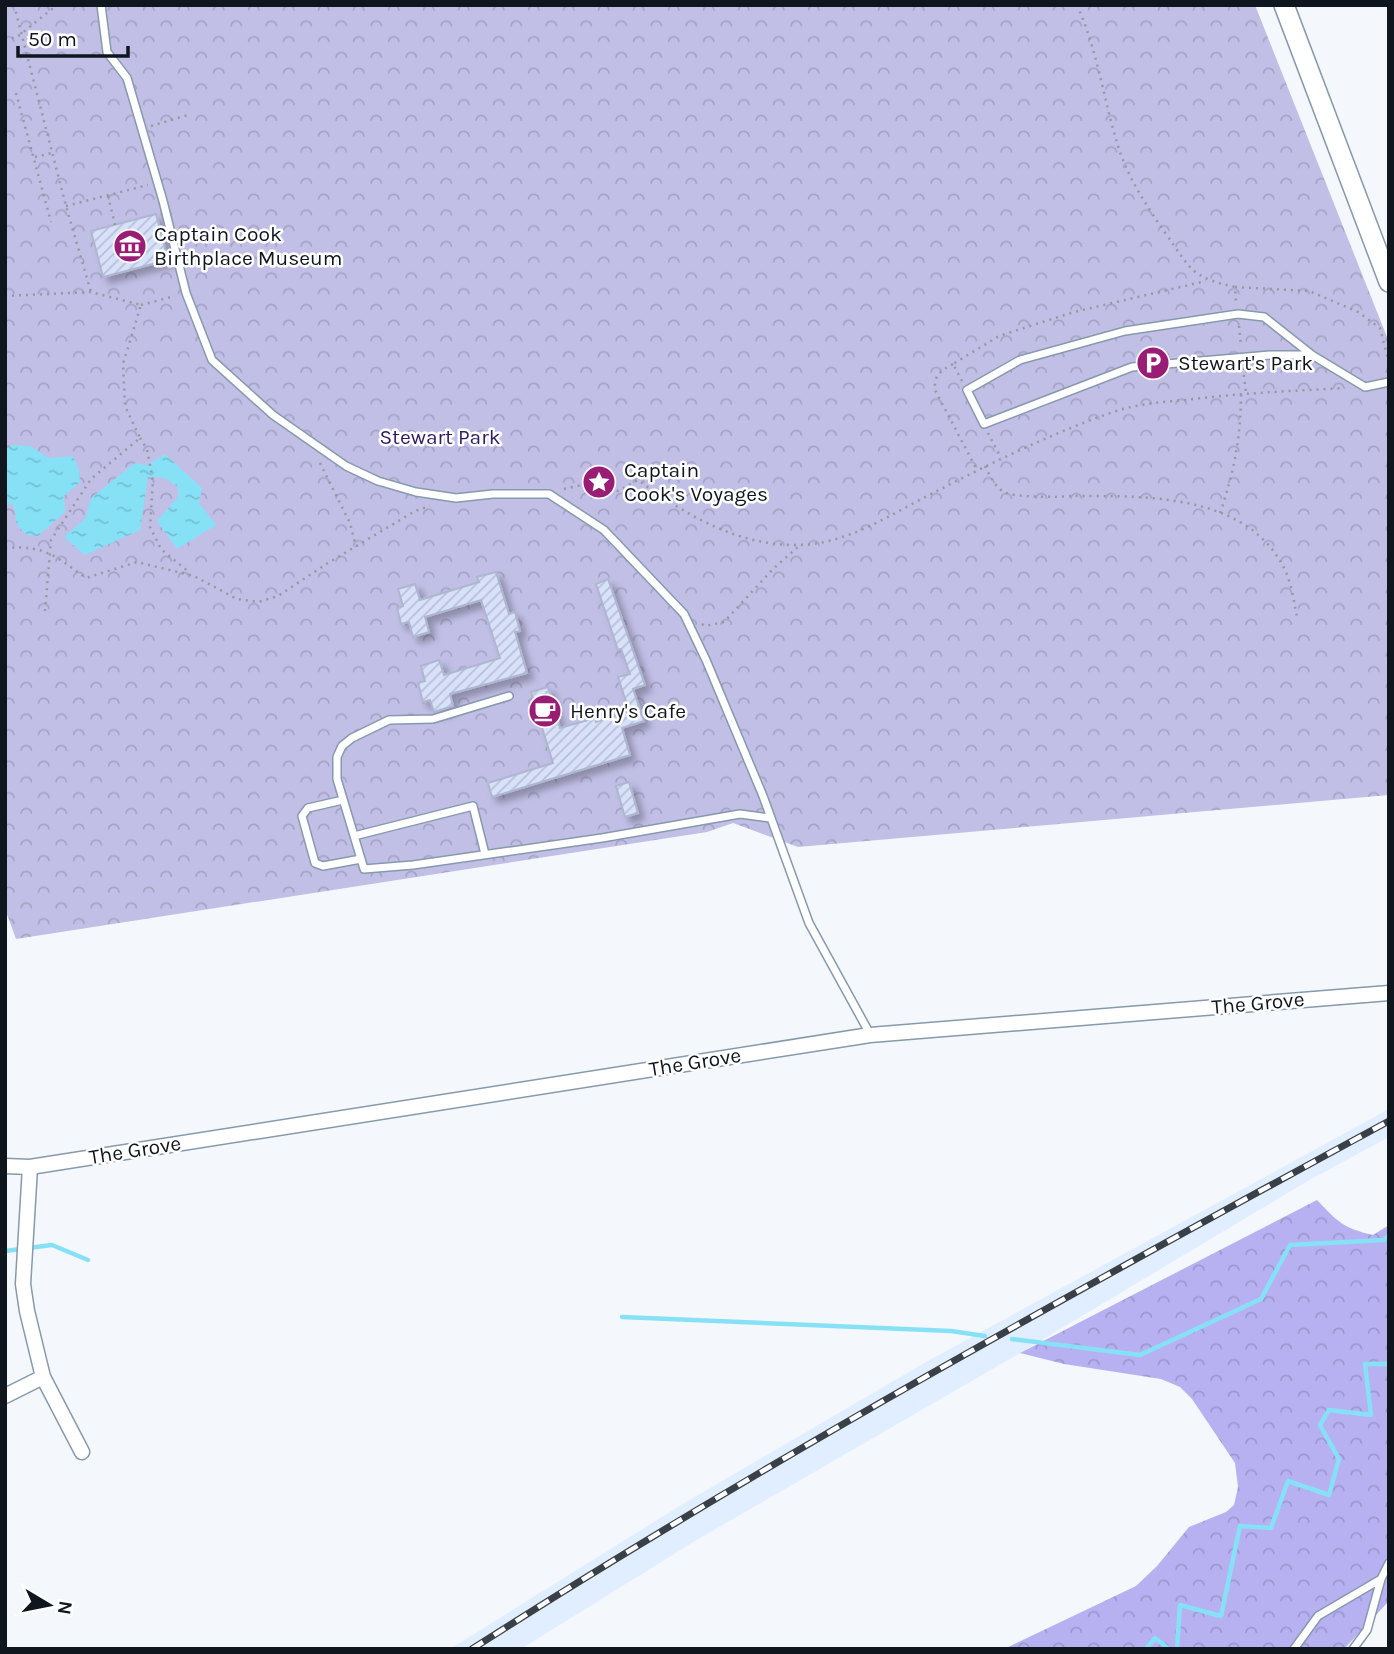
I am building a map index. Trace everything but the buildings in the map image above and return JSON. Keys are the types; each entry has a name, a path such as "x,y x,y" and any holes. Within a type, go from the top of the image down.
{"main road":[{"path":"1284,5 1389,282"}],"street":[{"name":"The Grove","path":"5,1167 30,1167 870,1035 1389,993"},
{"path":"30,1167 23,1284 27,1311 43,1377 82,1452"},
{"path":"5,1396 43,1377"}],"lane":[{"path":"101,5 107,52 127,78 187,293 212,360 273,415 345,466 378,481 415,492 456,498 493,494 549,494 604,530 684,614 706,660 771,818 809,923 870,1035"},
{"path":"1312,355 1270,355 1132,367 984,424 967,390 1020,360 1125,331 1238,314 1264,317 1312,355 1365,387 1389,382"},
{"path":"509,696 433,719 390,720 352,738 342,746 337,757 337,779 364,869 413,865 616,836 740,814 771,818"},
{"path":"343,800 308,808 302,816 315,863 323,866 361,859"},
{"path":"354,836 473,806 485,854"},
{"path":"1353,1649 1367,1630 1381,1579 1389,1563"},
{"path":"1294,1649 1318,1616 1381,1579"}],"path":[{"path":"14,5 91,292"},
{"path":"5,40 22,33 57,5"},
{"path":"1077,5 1097,62 1115,135 1138,193 1191,269 1206,281"},
{"path":"16,93 51,222"},
{"path":"153,125 188,115"},
{"path":"34,157 52,153"},
{"path":"66,206 156,182"},
{"path":"108,196 115,225"},
{"path":"977,470 935,390 939,371 999,337 1074,312 1206,281 1235,287 1309,291 1358,312 1380,328 1389,363"},
{"path":"1235,287 1236,302"},
{"path":"5,296 91,292 141,305 187,293"},
{"path":"141,305 123,364 125,406 149,456 153,481 150,527 155,539 174,561 194,576 237,599 258,603 278,596 415,511 456,498"},
{"path":"1239,326 1241,346"},
{"path":"953,364 967,390"},
{"path":"1243,365 1246,393"},
{"path":"549,494 599,481 618,491 638,480 665,500 731,534 752,541 799,546 850,536 1001,458 1113,412 1132,407 1241,393 1365,387"},
{"path":"1220,513 1237,452 1241,393"},
{"path":"984,424 1001,458"},
{"path":"45,611 51,540 91,479 140,438"},
{"path":"313,443 350,523 356,547"},
{"path":"985,466 995,485 1006,493 1048,497 1135,496 1185,502 1220,513 1250,531 1271,550 1285,570 1297,617"},
{"path":"684,614 705,626 724,622 773,569 799,546"},
{"path":"5,548 37,547 86,578 137,562 194,576"}],"shaded area":[{"path":"1389,1109 1389,1137 1306,1182 1020,1353 695,1541 521,1649 450,1649 686,1502 926,1362"}],"green space":[{"name":"Stewart Park","path":"5,5 1255,5 1389,342 1389,795 798,847 733,823 707,832 16,939 5,909"},
{"path":"1317,1200 1336,1219 1355,1230 1373,1235 1389,1225 1389,1601 1344,1649 1004,1649 1136,1586 1157,1566 1189,1527 1226,1512 1234,1505 1238,1487 1235,1463 1192,1399 1180,1387 1161,1379 1064,1364 1020,1353"}],"water":[{"path":"11,445 30,446 49,458 73,456 79,470 80,482 64,496 65,512 38,536 26,535 16,523 15,510 11,503 5,506 5,451"},
{"path":"165,454 202,488 199,503 216,525 177,549 157,521 178,497 178,487 165,478 148,477 140,530 85,555 64,537 85,519 91,498 135,463 147,465"}],"waterway":[{"path":"1012,1339 1140,1355 1261,1299 1290,1245 1384,1240 1389,1235"},
{"path":"5,1251 52,1245 88,1260"},
{"path":"622,1317 951,1331 985,1336"},
{"path":"1177,1649 1180,1605 1221,1616 1240,1526 1271,1528 1288,1481 1329,1495 1339,1459 1320,1425 1329,1410 1371,1415 1365,1364 1389,1364"},
{"path":"1146,1649 1155,1638 1169,1649"}],"railway":[{"path":"472,1649 811,1443 1041,1312 1389,1121"}],"place":[{"name":"Captain Cook Birthplace Museum","path":"130,246"},
{"name":"Stewart's Park","path":"1153,363"},
{"name":"Captain Cook's Voyages","path":"599,482"},
{"name":"Henry's Cafe","path":"545,711"}]}
